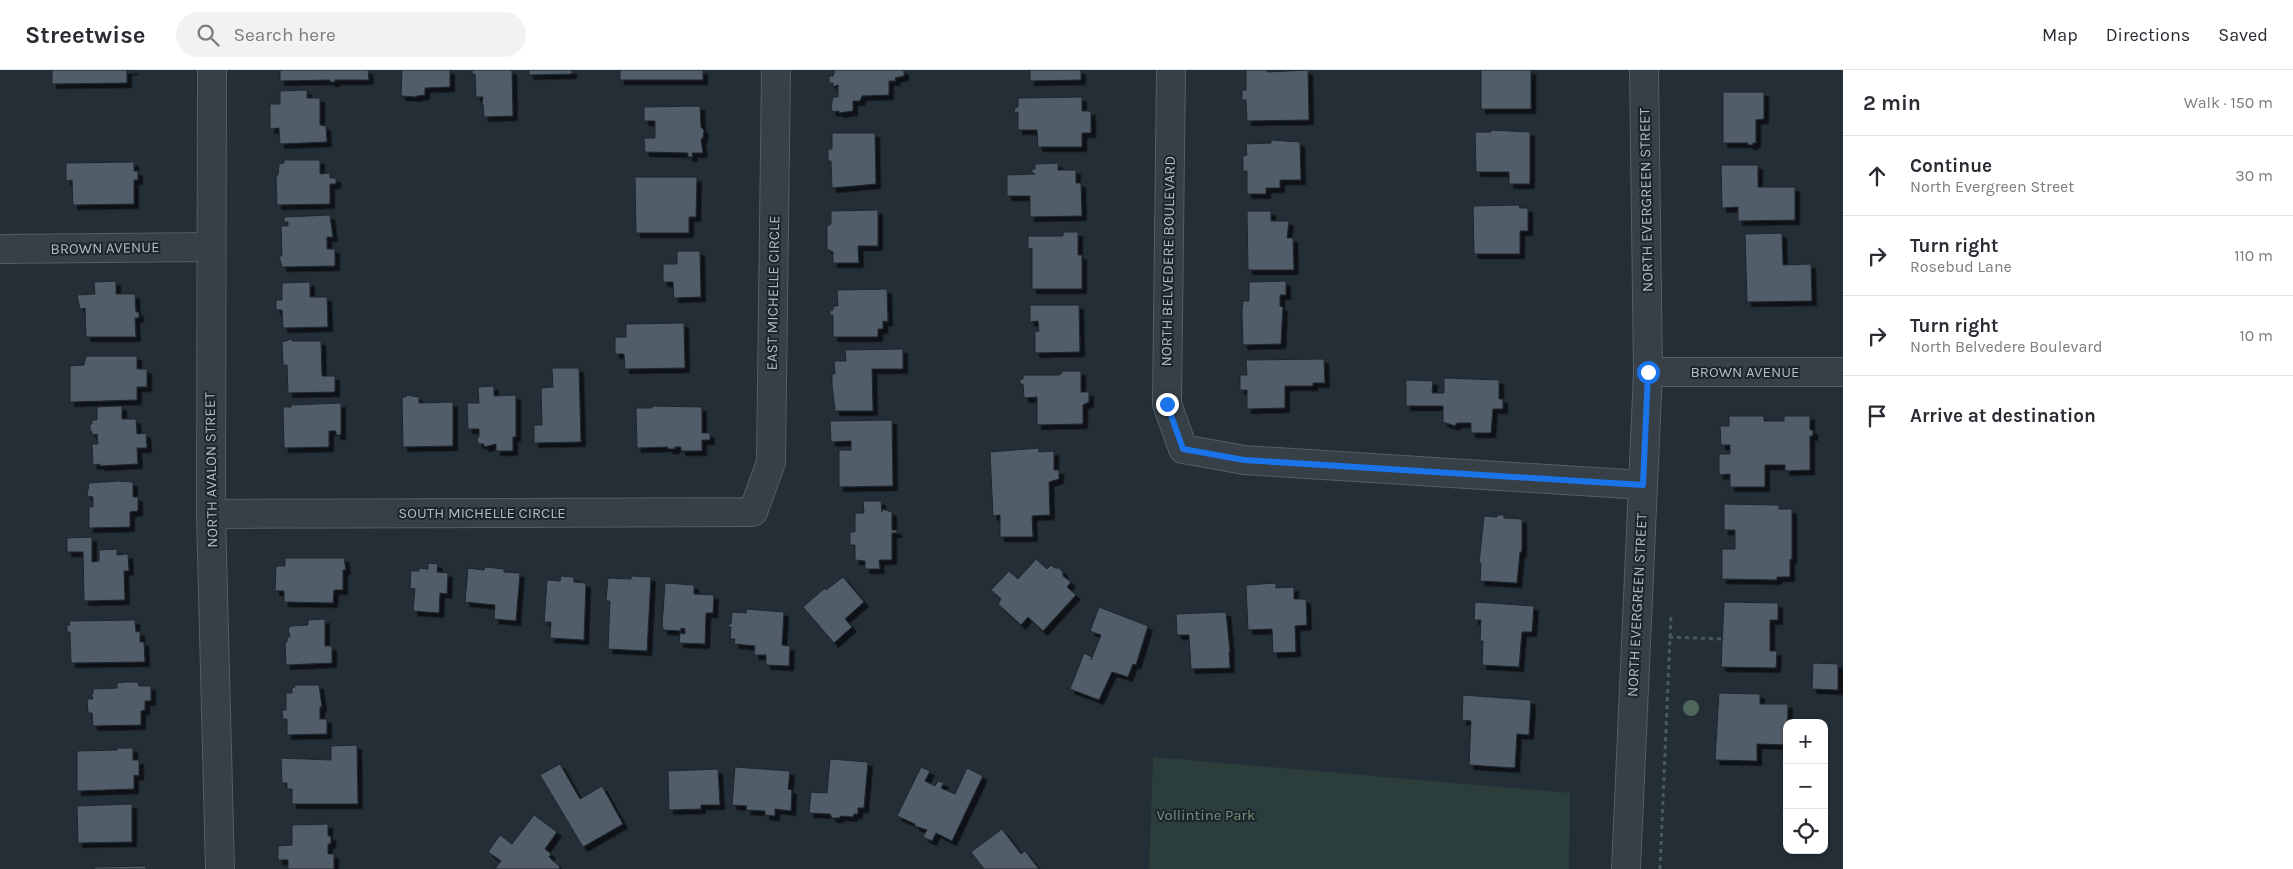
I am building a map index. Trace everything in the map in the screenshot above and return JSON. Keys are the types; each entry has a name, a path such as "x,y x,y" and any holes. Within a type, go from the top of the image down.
{"street":[{"name":"NORTH AVALON STREET","path":"212,70 210,247 211,514 220,869"},
{"name":"EAST MICHELLE CIRCLE","path":"753,512 771,462 776,70"},
{"name":"NORTH BELVEDERE BOULEVARD","path":"1171,70 1167,404 1183,449 1244,460 1643,485"},
{"name":"NORTH EVERGREEN STREET","path":"1626,869 1648,372 1644,70"},
{"name":"BROWN AVENUE","path":"0,249 210,247"},
{"name":"BROWN AVENUE","path":"1648,372 1843,372"},
{"name":"SOUTH MICHELLE CIRCLE","path":"211,514 753,512"}],"path":[{"path":"1660,869 1670,614"},
{"path":"1670,637 1722,639"}],"green space":[{"name":"Vollintine Park","path":"1153,757 1570,793 1569,869 1149,869"}],"building":[{"path":"52,70 127,70 127,83 52,84"},
{"path":"280,70 368,70 369,80 335,80 335,82 330,82 330,80 280,81"},
{"path":"402,70 450,70 450,87 425,88 425,95 417,97 401,96"},
{"path":"472,70 512,70 513,116 484,117 483,97 476,97 475,74 472,74"},
{"path":"529,70 572,70 572,74 529,75"},
{"path":"620,70 703,70 703,80 620,80"},
{"path":"835,70 904,70 904,76 895,78 896,81 889,81 889,95 862,96 860,101 853,101 853,111 839,113 839,111 833,112 831,108 833,97 838,97 838,85 833,87 833,83 829,83 829,76 833,76"},
{"path":"1030,70 1081,70 1081,80 1030,81"},
{"path":"1246,70 1267,70 1267,72 1308,70 1309,120 1247,121 1246,100 1242,100 1242,90 1246,90"},
{"path":"1481,70 1531,70 1531,109 1481,109"},
{"path":"307,90 307,98 320,98 320,125 326,126 327,142 280,144 279,128 270,129 270,104 280,104 280,91"},
{"path":"1723,92 1764,92 1764,119 1756,120 1756,143 1753,143 1753,145 1748,145 1748,143 1723,143"},
{"path":"1082,97 1082,111 1091,111 1091,133 1082,133 1082,147 1038,147 1037,130 1018,130 1018,112 1014,113 1015,108 1018,107 1018,98"},
{"path":"700,106 701,127 704,130 703,138 701,139 703,153 692,153 693,157 688,157 688,153 645,152 644,138 655,138 655,121 644,121 644,107"},
{"path":"1491,130 1530,132 1530,184 1509,184 1509,172 1476,172 1475,132 1491,132"},
{"path":"832,133 875,133 876,184 832,188 831,161 828,161 828,149 832,149"},
{"path":"1271,140 1300,142 1301,180 1280,180 1280,188 1266,188 1266,194 1247,194 1247,171 1243,171 1243,156 1247,155 1246,144 1271,143"},
{"path":"284,160 320,160 320,174 330,173 330,178 336,178 336,184 330,184 330,204 277,205 276,175 278,175 279,164 284,163"},
{"path":"134,162 134,171 138,171 138,180 134,180 134,204 73,205 72,180 66,181 66,163"},
{"path":"1058,163 1058,170 1076,170 1076,183 1081,183 1082,216 1030,217 1030,196 1007,196 1007,175 1035,174 1032,173 1032,169 1035,169 1035,164"},
{"path":"1721,165 1758,165 1758,187 1795,187 1795,220 1738,221 1738,207 1722,208"},
{"path":"635,177 697,177 696,217 689,217 689,233 636,233"},
{"path":"1519,205 1520,208 1528,208 1528,231 1520,231 1520,254 1474,254 1473,206"},
{"path":"878,210 878,246 858,246 859,263 833,263 833,252 827,249 827,226 831,224 831,211"},
{"path":"1247,211 1271,211 1271,221 1289,221 1287,238 1293,238 1294,270 1248,270"},
{"path":"330,215 333,237 327,237 327,249 335,249 335,266 282,267 279,256 282,256 281,226 288,226 288,222 284,222 284,217"},
{"path":"1063,232 1078,232 1078,255 1082,255 1082,289 1032,289 1032,248 1028,249 1028,236 1063,236"},
{"path":"1782,233 1783,265 1811,264 1812,301 1747,302 1745,234"},
{"path":"677,251 700,251 701,297 674,298 673,282 663,282 663,264 677,264"},
{"path":"116,281 116,294 135,294 136,312 139,312 139,318 135,318 136,337 86,337 85,308 80,309 77,295 95,294 94,282"},
{"path":"1286,281 1286,295 1280,295 1280,306 1283,307 1281,344 1243,345 1243,301 1249,301 1249,282"},
{"path":"310,282 310,297 327,297 328,327 283,328 282,310 276,310 276,300 282,300 282,283"},
{"path":"887,289 888,322 883,321 883,329 878,329 878,337 833,337 833,315 830,316 830,311 833,310 833,306 838,306 837,290"},
{"path":"1030,305 1079,305 1080,352 1035,353 1035,332 1039,331 1038,321 1030,322"},
{"path":"684,323 685,368 625,369 624,354 615,354 615,337 626,337 626,324"},
{"path":"292,339 292,341 321,341 322,376 335,376 335,392 288,393 287,365 283,365 282,342"},
{"path":"903,349 903,369 872,369 873,411 835,411 832,384 832,374 835,374 834,361 846,361 845,350"},
{"path":"86,356 137,356 137,369 147,369 147,387 137,387 137,400 70,402 70,366 84,365"},
{"path":"1324,359 1325,383 1313,383 1313,386 1285,386 1285,408 1247,409 1247,390 1240,390 1240,375 1247,375 1246,360"},
{"path":"552,368 579,368 581,442 534,443 534,425 542,425 541,388 553,387"},
{"path":"1062,371 1081,371 1081,392 1089,392 1089,402 1083,405 1083,424 1037,425 1037,397 1024,398 1023,384 1020,384 1020,379 1023,379 1023,375 1059,375"},
{"path":"1444,378 1499,380 1499,399 1503,399 1503,409 1493,409 1491,433 1471,433 1471,423 1457,423 1455,426 1443,422 1443,406 1406,406 1406,380 1433,381 1432,393 1444,393"},
{"path":"494,386 494,396 516,395 516,437 513,437 513,451 496,451 496,444 484,447 484,444 478,444 479,429 468,429 467,403 479,403 478,387"},
{"path":"406,395 419,397 419,403 453,402 453,446 403,447 402,397 406,397"},
{"path":"341,403 341,435 336,435 336,431 329,431 329,447 284,448 283,407"},
{"path":"122,406 122,419 136,419 137,434 146,433 147,448 137,448 138,464 93,465 92,444 98,444 97,434 92,435 92,431 90,432 90,424 92,424 92,420 97,420 97,407"},
{"path":"652,406 702,407 702,433 710,433 710,440 702,440 702,451 681,451 681,447 675,447 675,449 668,449 668,447 637,448 636,408 652,408"},
{"path":"1729,416 1764,416 1764,421 1784,421 1784,416 1810,416 1810,430 1813,430 1813,436 1810,436 1810,470 1785,471 1785,465 1765,465 1765,487 1730,487 1730,474 1719,475 1719,454 1730,454 1730,445 1721,445 1720,426 1729,426"},
{"path":"892,420 893,486 839,487 839,450 851,450 851,441 831,442 830,421"},
{"path":"1039,448 1039,452 1054,451 1054,470 1059,470 1059,479 1049,482 1050,515 1032,516 1033,537 1000,537 1000,515 993,516 990,452"},
{"path":"133,482 133,497 138,497 138,511 130,512 130,527 89,528 89,507 93,507 93,497 87,496 89,483"},
{"path":"863,501 881,501 882,512 883,509 892,512 892,530 897,530 897,533 892,533 892,560 879,560 880,569 865,569 865,561 855,560 855,545 850,545 850,532 855,532 855,513 864,513"},
{"path":"1724,504 1779,505 1779,509 1792,509 1790,577 1777,577 1777,580 1722,579 1722,549 1735,549 1735,530 1724,530"},
{"path":"1497,515 1504,515 1504,518 1522,519 1522,552 1520,552 1517,583 1480,581 1481,563 1479,563 1484,516 1497,517"},
{"path":"92,537 92,562 99,561 99,550 117,549 117,555 128,554 129,571 124,571 125,600 84,601 83,552 67,552 67,538"},
{"path":"285,558 344,558 346,570 343,570 343,590 334,590 333,603 284,602 284,591 275,591 276,566 285,566"},
{"path":"1036,559 1047,569 1051,565 1059,568 1063,572 1063,576 1071,582 1067,587 1076,595 1043,631 1028,617 1021,625 998,604 1001,599 991,590 1009,571 1018,579"},
{"path":"428,563 438,564 437,572 448,573 447,594 440,593 439,613 413,611 415,589 410,588 411,571 419,571 419,568 428,569"},
{"path":"485,567 504,569 504,572 520,573 516,621 494,619 495,605 465,602 468,568 484,570"},
{"path":"561,576 574,577 574,582 586,583 584,640 550,638 551,622 544,622 547,580 560,581"},
{"path":"631,576 651,577 647,651 608,649 610,601 606,601 608,578 631,579"},
{"path":"843,577 864,602 845,619 852,627 834,643 803,607 825,588 826,590"},
{"path":"665,583 694,585 694,594 714,595 713,613 706,613 705,644 679,643 680,633 685,634 685,629 681,628 681,631 663,630"},
{"path":"1276,583 1276,588 1294,587 1294,599 1306,599 1307,625 1295,626 1296,652 1273,653 1272,629 1248,630 1246,585"},
{"path":"1475,602 1534,606 1532,632 1522,632 1519,667 1482,665 1483,641 1480,641 1481,620 1474,620"},
{"path":"1724,602 1778,603 1778,620 1770,620 1770,651 1777,651 1776,668 1721,667"},
{"path":"1099,607 1148,626 1136,665 1133,664 1128,677 1112,672 1099,700 1070,689 1084,653 1092,657 1091,660 1101,635 1090,631"},
{"path":"747,609 784,612 782,645 790,646 789,666 766,665 766,655 754,655 755,646 734,644 735,639 730,639 731,627 728,627 731,624 732,612 746,613"},
{"path":"1226,612 1230,668 1191,669 1189,635 1177,635 1176,614"},
{"path":"325,619 325,646 332,646 332,663 286,665 285,642 287,642 287,637 290,637 288,629 291,626 308,625 308,620"},
{"path":"135,620 136,632 140,631 140,642 144,642 145,662 71,663 70,632 67,632 67,625 70,625 69,621"},
{"path":"1813,663 1838,664 1838,690 1812,689"},
{"path":"138,682 139,686 151,686 151,701 145,701 145,710 141,711 141,725 93,726 92,713 88,713 87,699 93,699 91,694 93,694 93,689 117,688 117,683"},
{"path":"295,685 319,685 322,707 320,707 320,719 327,719 327,734 287,735 287,719 283,719 282,710 286,710 286,693 292,693 292,688"},
{"path":"1719,693 1760,694 1760,704 1788,704 1788,719 1783,719 1783,745 1757,744 1757,761 1715,760"},
{"path":"1463,695 1531,700 1529,735 1517,734 1515,768 1469,765 1471,721 1462,720"},
{"path":"357,745 358,804 292,804 292,789 287,789 287,783 282,783 281,758 331,760 331,746"},
{"path":"117,748 133,748 133,760 139,760 139,776 134,775 134,789 77,791 77,751 117,750"},
{"path":"830,759 868,762 864,808 858,808 858,814 854,814 853,817 841,816 839,818 832,818 830,814 809,813 811,792 827,793"},
{"path":"560,764 580,799 602,786 623,824 583,847 540,775"},
{"path":"735,767 790,771 788,789 792,790 791,811 775,809 775,816 765,815 765,811 746,810 747,806 732,805"},
{"path":"921,767 930,771 925,781 935,786 938,781 944,783 941,788 955,794 967,768 983,776 952,841 936,833 932,841 923,837 927,830 897,816"},
{"path":"718,769 720,805 701,805 701,809 669,810 668,771"},
{"path":"132,804 132,842 78,843 77,806"},
{"path":"534,815 557,832 545,849 551,854 549,857 560,867 559,869 495,869 501,861 488,852 500,835 512,844"},
{"path":"328,824 328,836 331,836 331,844 328,844 328,854 334,854 334,869 288,869 288,860 278,860 278,846 292,845 292,825"},
{"path":"1002,829 1021,854 1025,851 1039,869 984,869 971,852"},
{"path":"146,866 146,869 94,869 94,867"}],"route":[{"path":"1167,404 1183,449 1244,460 1643,485 1648,372"}]}
